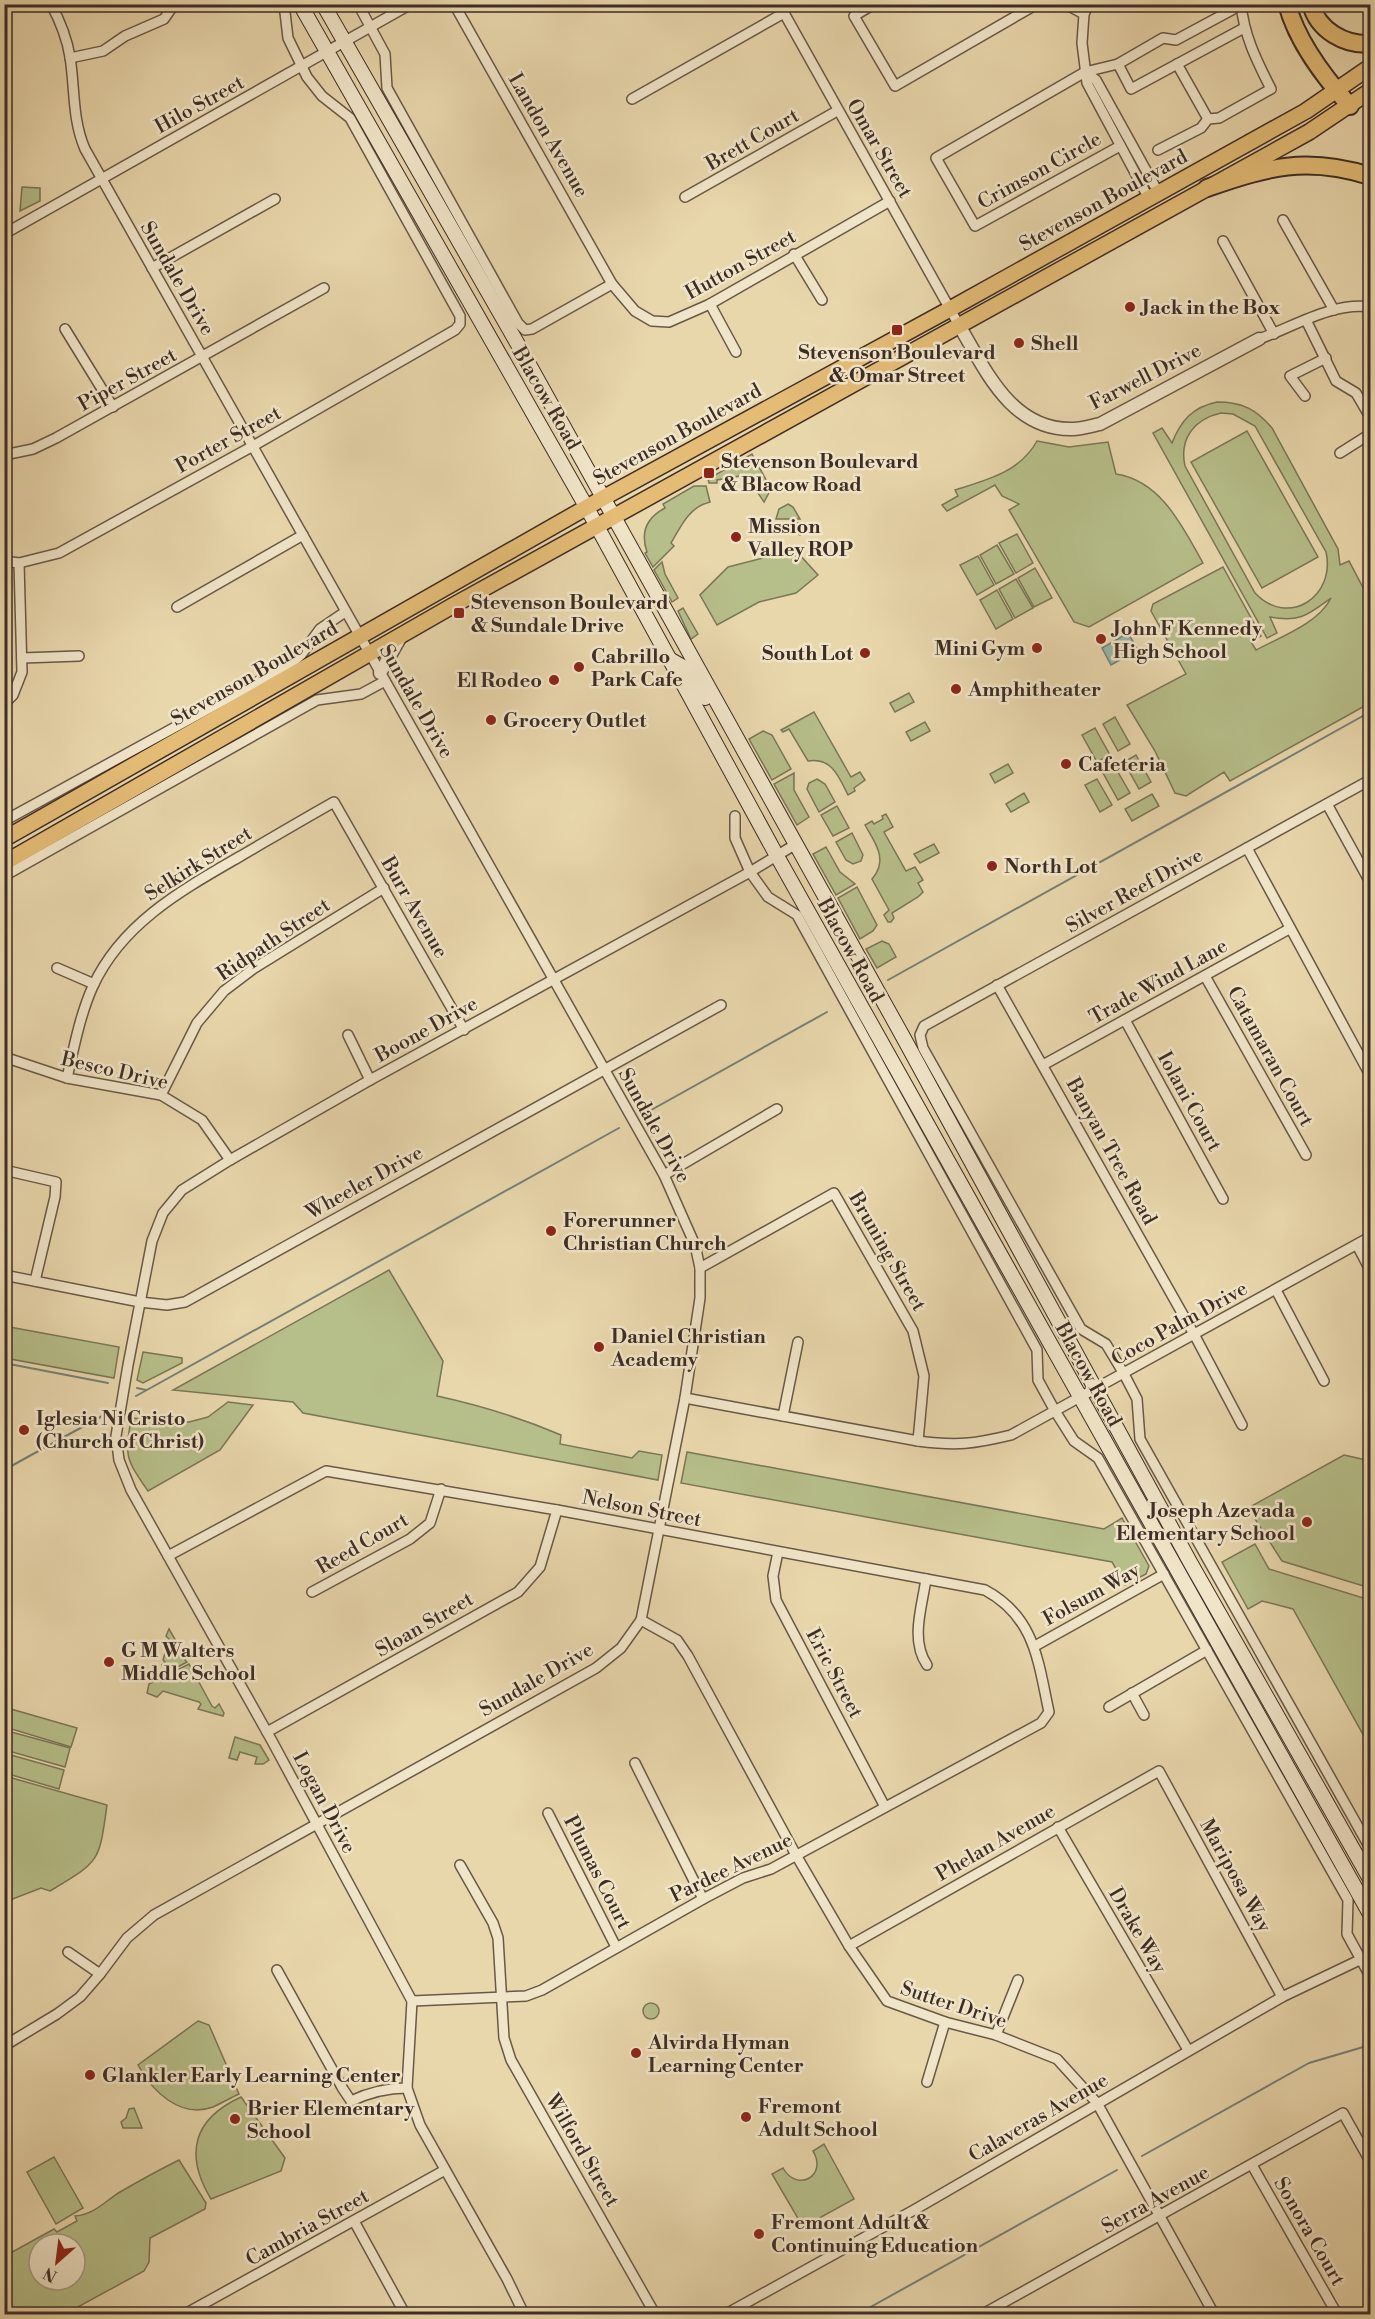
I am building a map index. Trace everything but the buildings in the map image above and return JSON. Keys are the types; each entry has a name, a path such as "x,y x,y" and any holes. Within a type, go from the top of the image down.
{"highway":[{"path":"1287,4 1292,21 1303,43 1336,91 1350,106"},
{"path":"1311,4 1313,12 1323,26 1342,40 1371,44"},
{"path":"1207,188 1258,171 1292,165 1326,166 1371,176"}],"main road":[{"name":"Blacow Road","path":"300,4 587,508 777,856 1371,1914"},
{"name":"Blacow Road","path":"323,4 516,341 796,844 1190,1562 1371,1879"},
{"name":"Stevenson Boulevard","path":"4,839 603,498 1306,111 1371,67"},
{"name":"Stevenson Boulevard","path":"4,862 597,526 1316,128 1371,91"},
{"path":"669,659 687,669 704,696 722,711"}],"street":[{"name":"Sundale Drive","path":"4,2046 57,2014 80,1996 127,1938 154,1915 596,1668 621,1648 641,1620 685,1398 700,1298 700,1268 695,1245 664,1175 85,149 76,125 70,58 65,36 51,4"},
{"path":"70,58 103,51 125,36 164,19 171,9 168,4"},
{"path":"284,4 288,38 301,67"},
{"name":"Blacow Road","path":"358,4 385,54 387,88 518,323 525,330 532,329 612,284"},
{"name":"Hilo Street","path":"4,234 411,4"},
{"name":"Landon Avenue","path":"454,4 612,284"},
{"path":"874,4 854,16 895,86 1037,4"},
{"path":"1065,4 1087,9 1082,43 1086,83 1120,146 1153,195"},
{"path":"1085,72 1118,64 1163,38 1176,40 1241,5 1244,28 1252,52 1272,89 1219,118 1208,119 1201,128 1158,150"},
{"path":"632,99 781,9"},
{"name":"Omar Street","path":"781,9 950,309"},
{"path":"1118,64 1131,89 1244,28"},
{"path":"1177,64 1208,119"},
{"name":"Porter Street","path":"4,561 19,563 59,553 253,446 455,330 460,324 460,316 350,118 314,89 301,67"},
{"path":"1085,72 1096,80 1153,195"},
{"name":"Crimson Circle","path":"1085,72 936,158 975,226 1120,146"},
{"name":"Brett Court","path":"685,197 837,111"},
{"path":"152,268 275,199"},
{"name":"Hutton Street","path":"612,284 635,311 652,321 669,322 710,304 890,201"},
{"path":"1284,220 1334,310"},
{"path":"1223,241 1274,334"},
{"path":"794,254 822,300"},
{"name":"Piper Street","path":"4,455 33,450 324,288"},
{"path":"710,304 736,352"},
{"name":"Farwell Drive","path":"950,309 995,388 1019,412 1046,427 1073,429 1100,424 1259,339 1334,310 1371,307"},
{"path":"1306,320 1336,381 1356,393 1371,417"},
{"path":"65,328 113,407"},
{"path":"1305,396 1290,376 1326,358"},
{"path":"1340,453 1371,434"},
{"path":"177,607 303,536"},
{"path":"4,704 13,695 22,672 19,563"},
{"name":"Stevenson Boulevard","path":"4,821 292,663 301,655 320,629 345,612"},
{"path":"4,876 316,700 361,693 383,677 400,638"},
{"path":"22,658 79,656"},
{"name":"Silver Reef Drive","path":"920,1035 924,1026 1371,780"},
{"name":"Burr Avenue","path":"334,802 464,1030"},
{"name":"Selkirk Street","path":"67,1078 81,1014 94,984 115,949 140,923 177,893 334,802"},
{"path":"1327,804 1371,882"},
{"name":"Blacow Road","path":"735,816 735,838 750,872 768,897 796,915 1037,1350 1038,1380 1055,1412 1074,1441 1098,1458 1347,1900 1347,1934 1371,1976"},
{"name":"Boone Drive","path":"140,1302 152,1241 163,1213 182,1190 370,1080 750,872 796,844"},
{"path":"1248,848 1289,929 1371,1076"},
{"name":"Ridpath Street","path":"161,1095 197,1023 224,991 253,969 384,888"},
{"name":"Trade Wind Lane","path":"1043,1065 1289,929"},
{"path":"57,968 94,984"},
{"name":"Catamaran Court","path":"1205,976 1306,1155"},
{"name":"Banyan Tree Road","path":"997,985 1195,1336 1242,1425"},
{"name":"Wheeler Drive","path":"4,1275 140,1302 167,1305 185,1302 720,1005"},
{"name":"Iolani Court","path":"1125,1020 1223,1199"},
{"path":"348,1035 370,1080"},
{"name":"Blacow Road","path":"920,1035 923,1048 1081,1329 1106,1344 1124,1374 1137,1399 1140,1438 1371,1848"},
{"name":"Besco Drive","path":"4,1057 67,1078 161,1095 202,1120 230,1160"},
{"path":"664,1175 777,1109"},
{"path":"4,1170 56,1182 55,1197 35,1281"},
{"name":"Bruning Street","path":"700,1268 834,1193 912,1331 924,1376 918,1441"},
{"name":"Coco Palm Drive","path":"685,1398 918,1441 950,1446 975,1444 1011,1435 1371,1238"},
{"path":"1357,1245 1371,1270"},
{"path":"1275,1290 1324,1381"},
{"name":"Logan Drive","path":"140,1302 116,1436 119,1460 131,1490 267,1732 412,2001"},
{"path":"783,1416 798,1342"},
{"name":"Nelson Street","path":"168,1556 326,1471 557,1510 984,1590 1001,1599 1016,1613 1035,1646 1049,1712"},
{"name":"Reed Court","path":"312,1592 410,1539 430,1523 441,1490"},
{"name":"Sloan Street","path":"267,1732 518,1592 540,1567 557,1510"},
{"name":"Eric Street","path":"778,1552 773,1576 776,1600 885,1807"},
{"name":"Folsum Way","path":"1035,1646 1164,1574"},
{"path":"926,1579 917,1637 920,1654 927,1665"},
{"name":"Sutter Drive","path":"641,1620 677,1640 688,1656 796,1855 849,1946 887,2001 945,2022 996,2035 1058,2059 1096,2103 1211,2314"},
{"path":"1109,1707 1207,1650"},
{"path":"1132,1693 1144,1715"},
{"name":"Pardee Avenue","path":"412,2001 526,1996 542,1989 703,1899 743,1878 771,1869 1041,1723 1049,1712"},
{"path":"635,1763 703,1899"},
{"name":"Phelan Avenue","path":"849,1946 1159,1771"},
{"name":"Mariposa Way","path":"1159,1771 1282,1997"},
{"name":"Plumas Court","path":"548,1813 616,1947"},
{"name":"Drake Way","path":"1058,1827 1188,2050"},
{"name":"Wilford Street","path":"460,1865 493,1923 498,1938 504,2038 511,2060 655,2314"},
{"path":"68,1952 100,1974"},
{"name":"Calaveras Avenue","path":"726,2314 914,2210 1282,1997 1371,1955"},
{"path":"277,1970 351,2101 387,2088 407,2088"},
{"path":"996,2035 1018,1980"},
{"path":"412,2001 407,2088 420,2125 507,2279 524,2314"},
{"path":"927,2082 945,2022"},
{"name":"Serra Avenue","path":"983,2314 1343,2113 1371,2161"},
{"name":"Sonora Court","path":"1252,2165 1337,2314"},
{"name":"Cambria Street","path":"185,2314 445,2170"},
{"path":"354,2221 402,2313"}],"green space":[{"path":"22,187 40,188 40,201 20,211"},
{"path":"1217,402 1241,405 1254,411 1272,428 1338,549 1340,565 1349,561 1370,601 1370,703 1230,781 1224,772 1186,796 1175,793 1155,751 1127,705 1186,674 1151,611 1153,604 1223,567 1261,636 1251,642 1256,650 1308,622 1325,607 1331,598 1304,616 1289,619 1270,617 1277,633 1267,638 1153,433 1162,428 1172,443 1184,421 1195,411","holes":["1221,413 1233,414 1255,426 1326,552 1327,568 1324,582 1317,594 1307,602 1295,607 1281,608 1268,603 1255,593 1185,466 1184,447 1196,425"]},
{"path":"1247,431 1318,557 1262,588 1191,462"},
{"path":"1037,441 1069,447 1108,442 1116,474 1132,478 1158,496 1179,521 1203,563 1089,627 1074,622 1009,510 1019,504 1002,496 995,485 947,511 942,505 958,496 955,490 991,478 1012,467 1030,452"},
{"path":"752,454 771,489 764,502 746,475 709,483 708,479"},
{"path":"694,486 706,486 710,502 696,508 686,518 671,543 674,546 653,567 645,553 647,552 644,538 646,526 653,516 665,508 663,504"},
{"path":"788,504 793,507 800,519 776,519 779,509"},
{"path":"802,523 805,528 804,533 800,535 780,526"},
{"path":"1017,534 1033,563 1016,573 999,543"},
{"path":"997,545 1014,574 996,584 980,555"},
{"path":"790,551 798,553 818,575 796,593 759,602 717,625 700,595 728,567"},
{"path":"978,556 994,585 977,595 960,565"},
{"path":"662,562 665,574 678,598 672,602 654,570"},
{"path":"1035,568 1052,598 1034,607 1018,578"},
{"path":"1016,579 1033,608 1015,618 999,589"},
{"path":"997,590 1013,619 996,629 980,600"},
{"path":"683,608 698,634 691,639 678,611"},
{"path":"909,693 914,702 895,712 890,703"},
{"path":"814,712 851,777 860,772 865,780 848,795 829,765 823,762 808,761 789,729 783,732 781,730"},
{"path":"1115,717 1130,744 1118,751 1103,724"},
{"path":"925,722 930,731 911,741 906,732"},
{"path":"1095,728 1110,755 1097,762 1082,735"},
{"path":"763,731 772,735 791,769 772,780 749,739"},
{"path":"1136,755 1151,782 1139,789 1124,762"},
{"path":"1008,764 1013,773 995,783 990,774"},
{"path":"1115,767 1130,793 1118,800 1103,773"},
{"path":"794,773 794,790 809,817 797,825 774,784"},
{"path":"817,779 825,784 835,802 819,812 807,789 809,783"},
{"path":"1097,779 1112,805 1100,812 1085,785"},
{"path":"1024,793 1029,802 1011,812 1006,804"},
{"path":"1152,794 1159,806 1132,821 1125,809"},
{"path":"837,806 849,828 833,836 821,815"},
{"path":"886,814 893,827 884,832 906,871 915,867 923,880 918,883 923,892 892,913 894,918 891,922 888,922 884,915 889,910 872,879 877,872 880,858 865,825 872,821 874,824 883,819 882,816"},
{"path":"852,833 863,855 861,861 853,864 846,860 836,842"},
{"path":"934,844 939,853 920,863 914,854"},
{"path":"826,847 840,872 855,884 836,895 813,854"},
{"path":"857,887 877,925 873,931 860,939 838,898"},
{"path":"882,941 889,944 896,957 877,968 866,949"},
{"path":"389,1270 443,1361 437,1396 500,1412 546,1429 561,1435 560,1444 632,1458 639,1451 662,1455 658,1480 303,1413 293,1402 173,1390"},
{"path":"4,1326 119,1347 114,1378 5,1358"},
{"path":"143,1352 182,1358 182,1363 143,1383 137,1380"},
{"path":"228,1402 253,1405 220,1450 148,1491 129,1457 128,1441 131,1418 189,1422 208,1417"},
{"path":"687,1452 1104,1529 1122,1518 1149,1566 1146,1574 1125,1585 1112,1562 681,1483"},
{"name":"Joseph Azevada Elementary School","path":"1344,1455 1366,1460 1370,1468 1370,1588 1282,1561 1248,1508"},
{"path":"1255,1544 1269,1569 1370,1600 1370,1747 1293,1609 1262,1601 1248,1609 1222,1562"},
{"path":"169,1629 187,1662 170,1671 162,1665 165,1662 163,1660 169,1639 166,1636"},
{"path":"189,1664 212,1706 215,1708 219,1704 224,1713 223,1716 198,1709 201,1704 199,1702 163,1691 157,1697 147,1693 149,1684"},
{"path":"4,1707 77,1728 71,1747 5,1727"},
{"path":"4,1730 70,1748 65,1767 5,1750"},
{"path":"235,1737 260,1745 269,1760 263,1764 255,1764 257,1757 240,1752 237,1760 229,1758"},
{"path":"4,1753 64,1770 59,1789 5,1773"},
{"path":"5,1776 107,1805 99,1850 88,1866 50,1891 41,1888 5,1902"},
{"path":"648,2003 654,2003 659,2011 657,2017 648,2019 643,2014 643,2008"},
{"path":"198,2021 209,2025 239,2094 213,2107 201,2110 178,2106 168,2100 151,2084 138,2065"},
{"path":"241,2097 285,2158 281,2171 211,2199 198,2167 196,2153 198,2139 203,2127 212,2116"},
{"path":"134,2108 142,2128 123,2128 121,2122 126,2118 129,2109"},
{"path":"824,2144 854,2199 803,2227 772,2174 783,2168 796,2179 809,2178 817,2168 817,2160 813,2151"},
{"path":"54,2157 83,2208 56,2224 27,2172"},
{"path":"179,2160 206,2203 205,2209 150,2238 149,2262 144,2271 65,2314 5,2314 5,2256 27,2244 27,2292 87,2292 87,2232 57,2232 77,2221 75,2216 94,2210 120,2192"}],"water":[{"path":"1128,633 1138,650 1111,665 1102,648"}],"waterway":[{"path":"888,980 1370,712"},
{"path":"644,1114 827,1012"},
{"path":"136,1396 619,1128"},
{"path":"4,1363 108,1383"},
{"path":"137,1388 146,1390"},
{"path":"4,1470 104,1415"},
{"path":"1142,2156 1309,2063 1370,2045"},
{"path":"858,2314 1117,2170"}],"place":[{"name":"Jack in the Box","path":"1130,307"},
{"name":"Stevenson Boulevard & Omar Street","path":"897,330"},
{"name":"Shell","path":"1019,343"},
{"name":"Stevenson Boulevard & Blacow Road","path":"709,473"},
{"name":"Mission Valley ROP","path":"736,537"},
{"name":"Stevenson Boulevard & Sundale Drive","path":"459,613"},
{"name":"John F Kennedy High School","path":"1101,639"},
{"name":"Mini Gym","path":"1037,648"},
{"name":"South Lot","path":"865,653"},
{"name":"Cabrillo Park Cafe","path":"579,667"},
{"name":"El Rodeo","path":"554,680"},
{"name":"Amphitheater","path":"956,689"},
{"name":"Grocery Outlet","path":"491,720"},
{"name":"Cafeteria","path":"1066,764"},
{"name":"North Lot","path":"992,866"},
{"name":"Forerunner Christian Church","path":"551,1231"},
{"name":"Daniel Christian Academy","path":"599,1347"},
{"name":"Iglesia Ni Cristo (Church of Christ)","path":"24,1430"},
{"name":"Joseph Azevada Elementary School","path":"1307,1522"},
{"name":"G M Walters Middle School","path":"109,1662"},
{"name":"Alvirda Hyman Learning Center","path":"636,2053"},
{"name":"Glankler Early Learning Center","path":"90,2075"},
{"name":"Fremont Adult School","path":"746,2117"},
{"name":"Brier Elementary School","path":"235,2119"},
{"name":"Fremont Adult & Continuing Education","path":"759,2234"}]}
